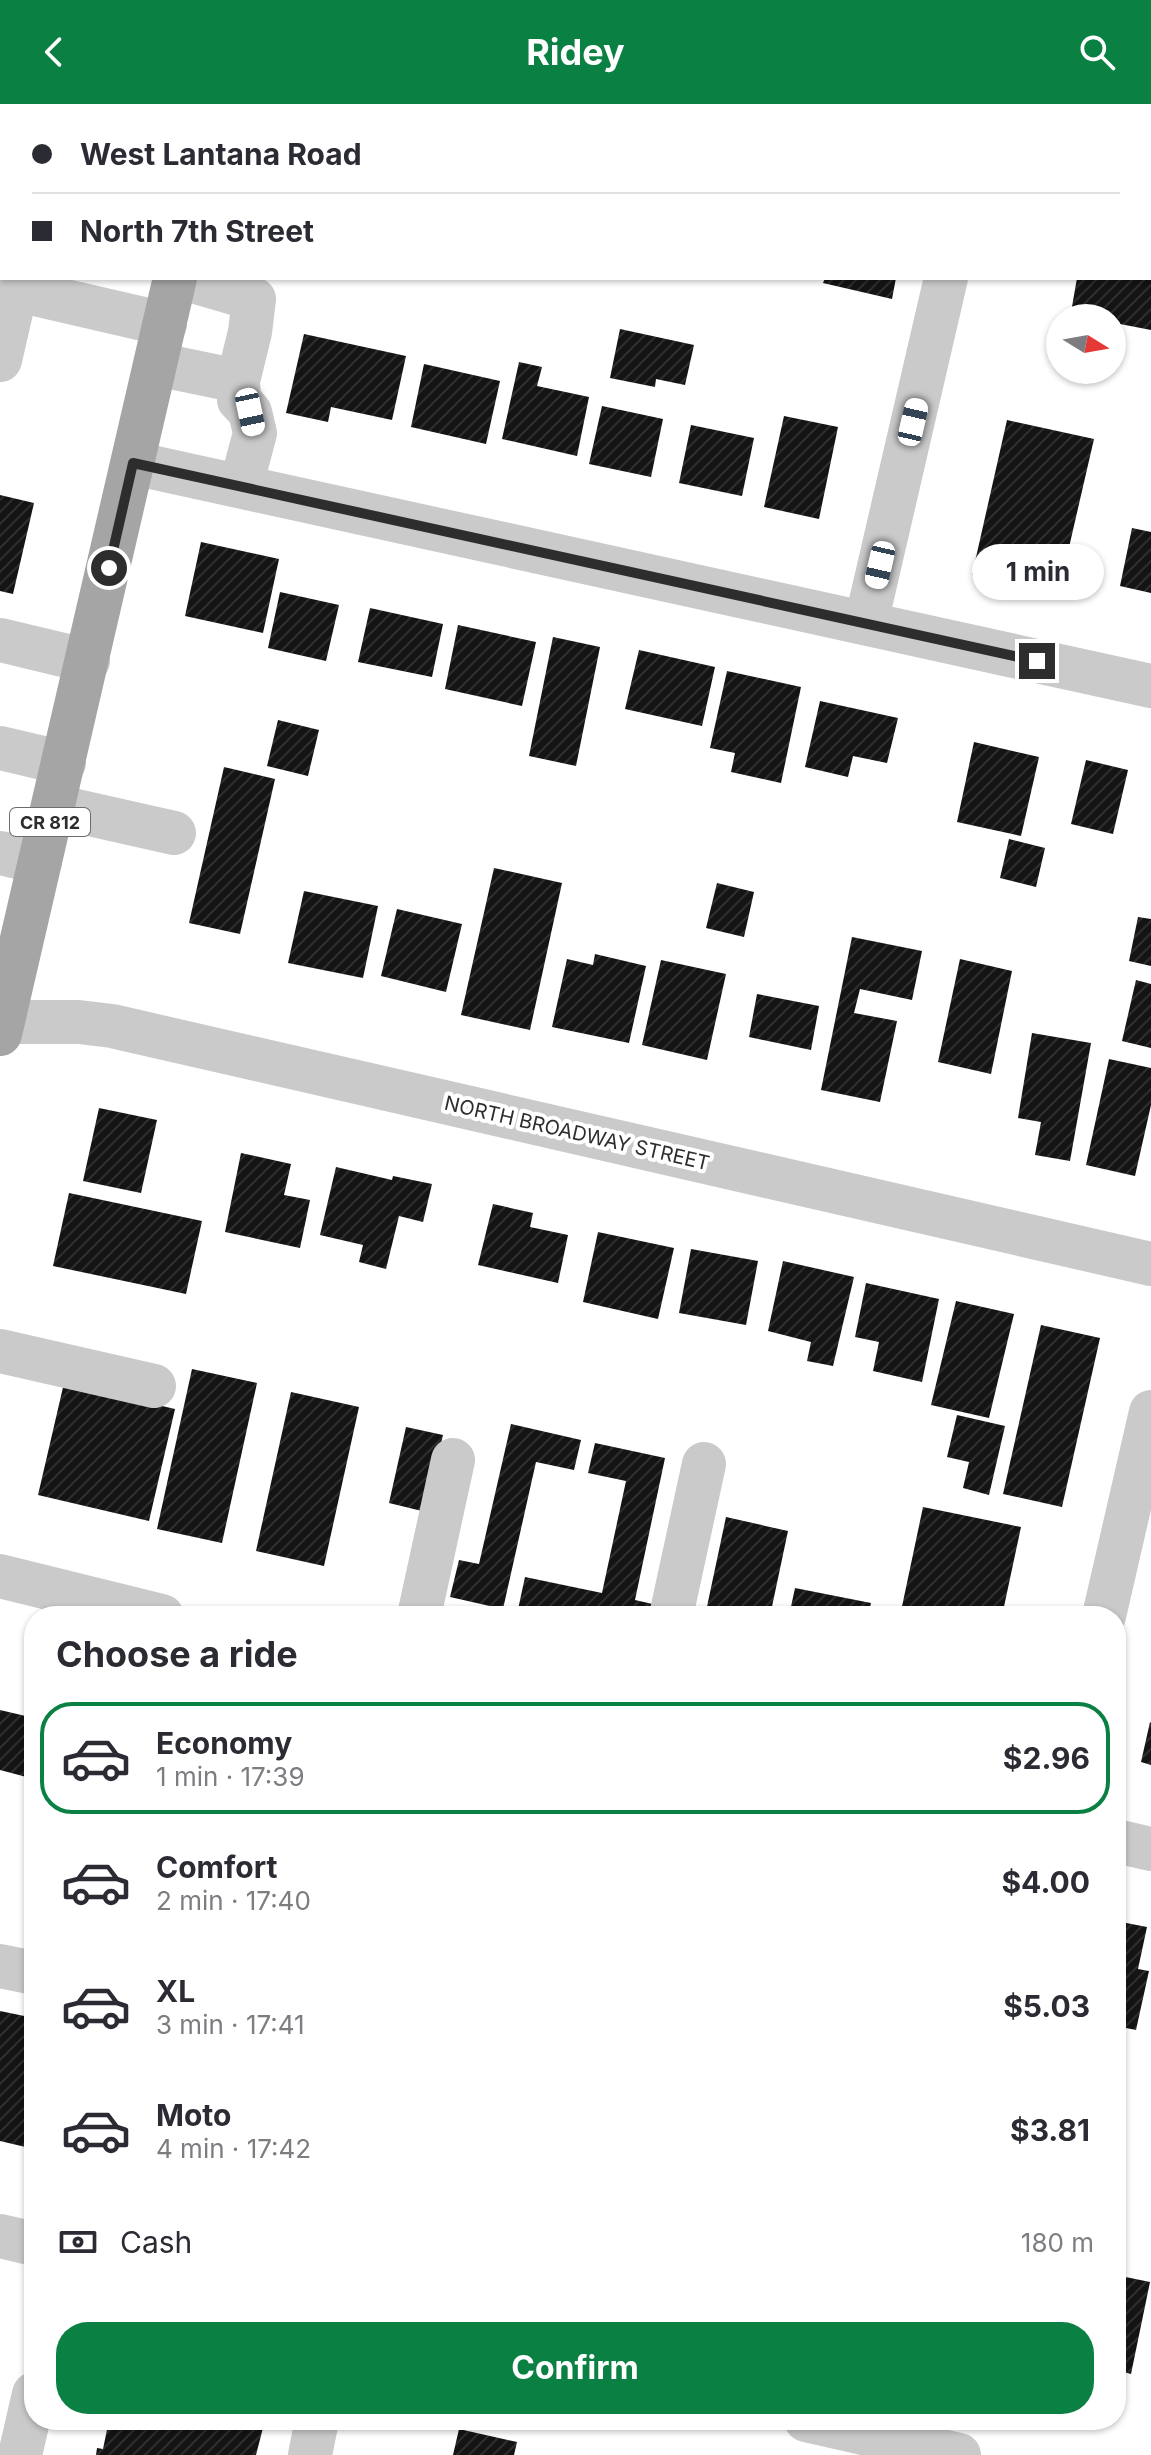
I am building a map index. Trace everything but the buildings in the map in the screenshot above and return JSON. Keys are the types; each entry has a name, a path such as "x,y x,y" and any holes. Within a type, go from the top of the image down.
{"main road":[{"name":"CR 812","path":"1,1026 20,858 54,806 175,280"}],"street":[{"path":"189,280 254,299 238,381 239,400 250,412 255,433 241,486"},
{"path":"866,623 946,280"},
{"path":"0,360 8,288 161,344 238,381"},
{"path":"133,463 1151,686"},
{"path":"0,640 88,661"},
{"path":"0,748 64,763"},
{"path":"54,806 174,833"},
{"name":"NORTH BROADWAY STREET","path":"1,1026 79,1022 112,1026 1151,1264"},
{"path":"0,1351 154,1386"},
{"path":"1106,1606 1151,1412"},
{"path":"421,1606 453,1460"},
{"path":"673,1606 704,1464"},
{"path":"0,1576 122,1606"},
{"path":"1126,1843 1151,1849"},
{"path":"0,1966 24,1971"},
{"path":"0,2236 24,2242"},
{"path":"20,2455 26,2430"},
{"path":"310,2455 315,2430"},
{"path":"850,2430 959,2455"}],"route":[{"path":"109,568 133,463 1037,661"}]}
